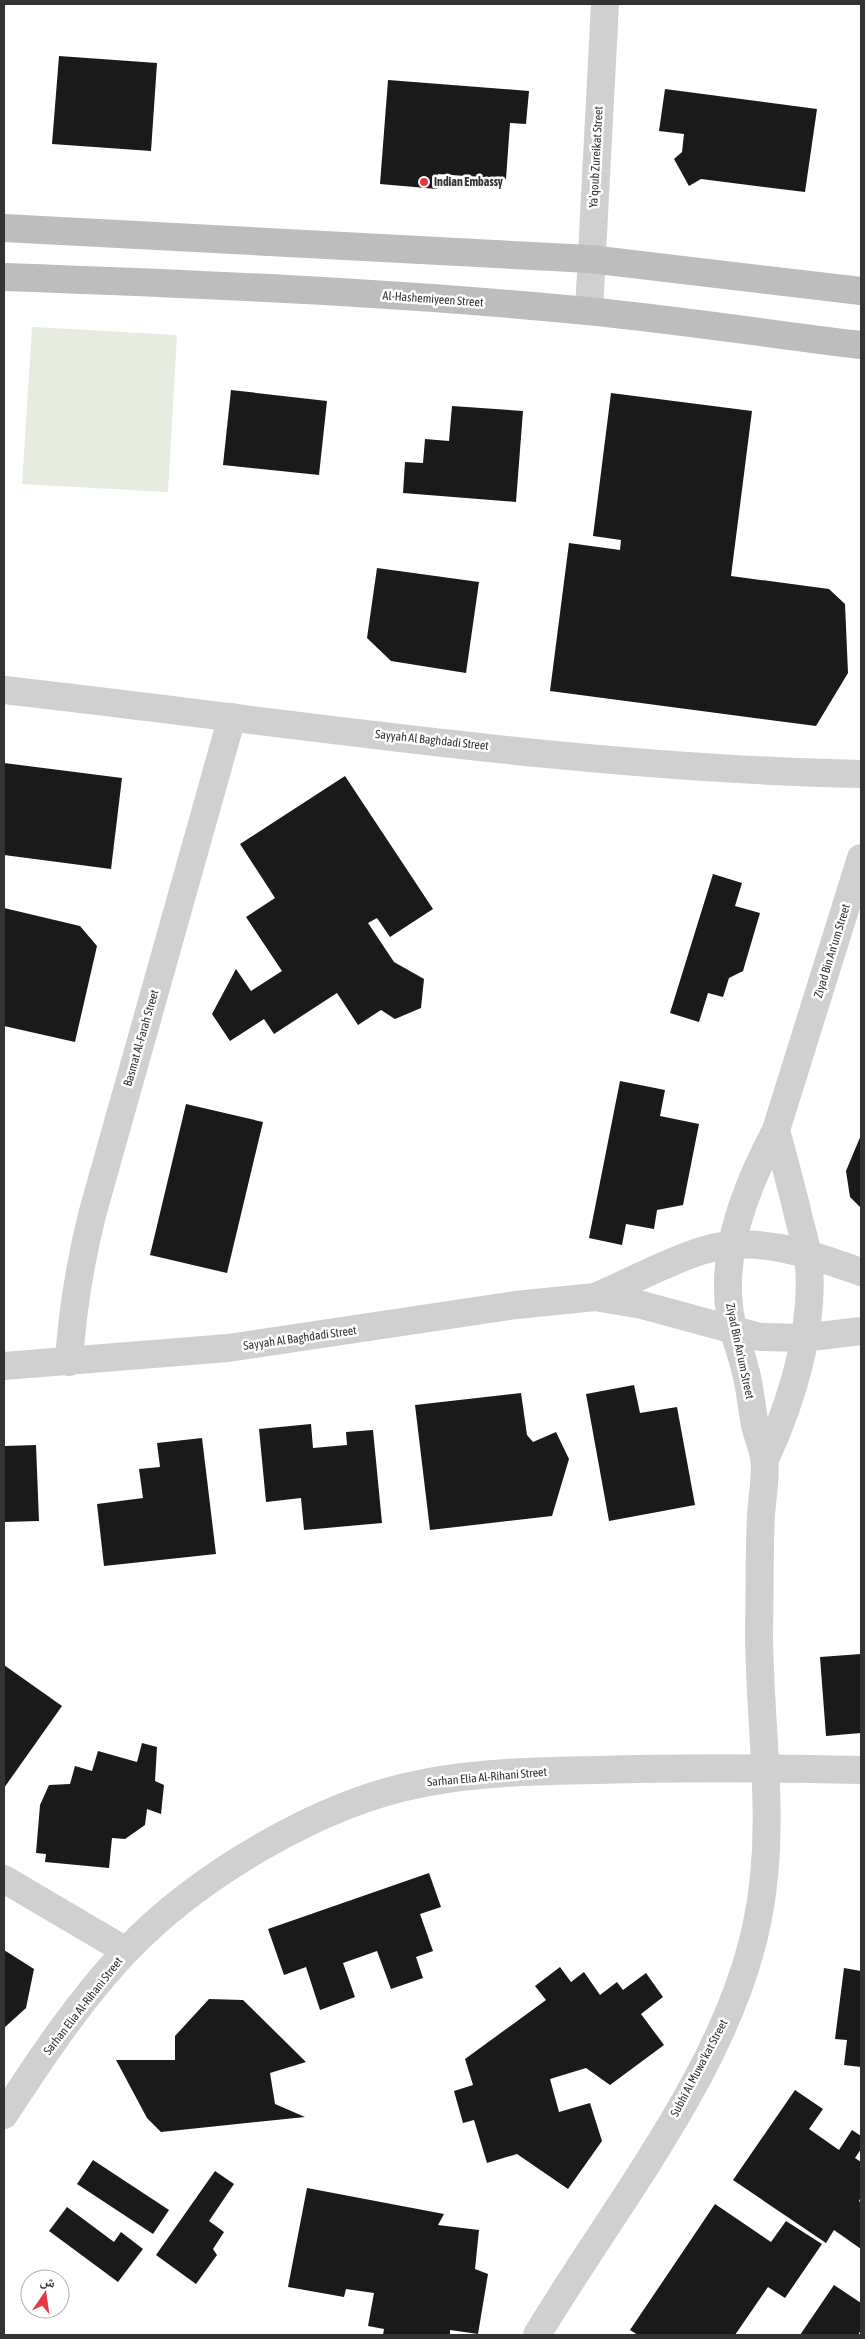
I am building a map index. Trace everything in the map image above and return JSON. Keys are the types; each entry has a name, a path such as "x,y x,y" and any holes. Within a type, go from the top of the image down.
{"main road":[{"path":"4,228 590,259 861,291"},
{"name":"Al-Hashemiyeen Street","path":"4,276 251,288 589,311 861,345"}],"street":[{"name":"Ya’qoub Zureikat Street","path":"589,311 590,259 605,4"},
{"name":"Sayyah Al Baghdadi Street","path":"4,690 596,758 727,769 861,774"},
{"name":"Basmat Al-Farah Street","path":"69,1362 72,1316 78,1272 92,1215 232,717"},
{"name":"Ziyad Bin An'um Street","path":"765,1459 754,1421 745,1368 733,1330 728,1292 732,1246 755,1170 776,1130 861,858"},
{"name":"Ziyad Bin An'um Street","path":"767,1768 760,1636 761,1515 765,1459 786,1406 803,1338 809,1292 807,1252 776,1130"},
{"name":"Sayyah Al Baghdadi Street","path":"595,1297 689,1256 732,1246 770,1246 807,1252 861,1272"},
{"name":"Sayyah Al Baghdadi Street","path":"4,1366 228,1348 516,1305 595,1297 642,1304 733,1330 771,1338 803,1338 861,1331"},
{"name":"Sarhan Elia Al-Rihani Street","path":"4,2115 72,2016 126,1951 164,1916 204,1884 276,1840 327,1813 423,1783 485,1775 644,1768 861,1770"},
{"name":"Subhi Al Muwa'kat Street","path":"537,2335 656,2149 713,2046 735,1996 758,1920 766,1870 767,1768"},
{"path":"4,1879 126,1951"}],"shaded area":[{"path":"32,327 177,335 168,492 22,484"}],"building":[{"path":"59,56 157,63 151,151 52,144"},
{"path":"388,80 529,91 526,124 510,123 506,179 438,174 437,189 380,184"},
{"path":"665,89 817,109 805,192 701,179 689,186 674,159 682,152 684,134 659,131"},
{"path":"231,390 327,401 319,475 223,465"},
{"path":"611,393 752,411 731,576 829,589 845,604 848,673 816,726 550,691 569,543 620,550 621,540 593,536"},
{"path":"452,406 523,411 516,502 403,493 405,462 423,463 425,439 449,441"},
{"path":"377,568 479,582 466,673 391,661 367,638"},
{"path":"4,763 122,778 111,869 4,855"},
{"path":"345,776 433,909 390,937 377,918 368,923 394,962 424,979 421,1008 395,1019 381,1010 358,1025 337,993 274,1034 264,1019 230,1041 212,1014 236,969 251,991 282,971 246,917 275,898 240,844"},
{"path":"713,874 742,883 735,906 760,913 743,971 729,978 723,997 708,993 699,1022 670,1013"},
{"path":"4,908 80,926 97,946 75,1042 4,1026"},
{"path":"620,1081 665,1090 660,1116 699,1124 683,1205 657,1210 654,1229 626,1224 622,1245 589,1238"},
{"path":"186,1104 263,1122 227,1273 150,1255"},
{"path":"861,1135 861,1208 850,1197 846,1171"},
{"path":"634,1385 640,1413 677,1407 695,1505 609,1521 586,1394"},
{"path":"521,1393 527,1435 533,1442 556,1432 569,1459 552,1516 430,1530 415,1405"},
{"path":"311,1424 313,1448 347,1445 346,1432 373,1430 382,1523 304,1530 301,1498 266,1502 259,1429"},
{"path":"202,1438 216,1554 104,1566 97,1504 143,1498 139,1469 160,1467 157,1443"},
{"path":"36,1445 39,1521 4,1522 4,1446"},
{"path":"861,1654 861,1733 826,1736 820,1657"},
{"path":"4,1665 62,1706 4,1788"},
{"path":"142,1743 157,1747 155,1781 164,1785 161,1814 147,1809 145,1825 125,1839 112,1838 109,1868 45,1862 46,1854 36,1853 40,1805 49,1785 70,1784 75,1766 92,1771 98,1751 137,1762"},
{"path":"429,1873 441,1907 420,1914 433,1951 416,1957 423,1978 391,1989 377,1951 343,1963 355,1997 320,2010 306,1967 284,1975 268,1929"},
{"path":"4,1950 34,1969 26,2008 4,2028"},
{"path":"560,1967 571,1982 584,1972 600,1995 617,1982 623,1990 646,1973 663,1997 641,2014 664,2045 610,2085 586,2068 550,2079 559,2112 590,2103 602,2141 568,2189 517,2154 487,2163 474,2120 463,2123 454,2091 473,2085 465,2059 546,2000 535,1986"},
{"path":"844,1968 861,1971 861,2067 844,2065 847,2040 835,2039"},
{"path":"209,1999 243,2000 306,2062 270,2073 275,2104 305,2117 161,2132 147,2118 116,2060 175,2060 175,2036"},
{"path":"795,2090 823,2109 809,2129 839,2150 852,2130 861,2136 861,2149 855,2158 861,2162 861,2197 859,2201 861,2203 861,2249 834,2230 826,2243 733,2180"},
{"path":"93,2160 169,2210 153,2234 77,2184"},
{"path":"215,2171 234,2184 209,2221 224,2232 213,2249 217,2255 196,2284 156,2255"},
{"path":"307,2188 444,2214 438,2225 479,2230 475,2269 488,2274 478,2334 450,2330 450,2335 383,2335 384,2329 368,2326 374,2293 346,2289 344,2297 288,2287"},
{"path":"715,2204 771,2242 786,2221 822,2244 785,2298 768,2287 735,2335 638,2335 630,2330"},
{"path":"67,2207 114,2242 121,2232 143,2249 118,2282 49,2231"},
{"path":"834,2285 861,2303 861,2330 858,2335 800,2335"}],"place":[{"name":"Indian Embassy","path":"424,182"}]}
